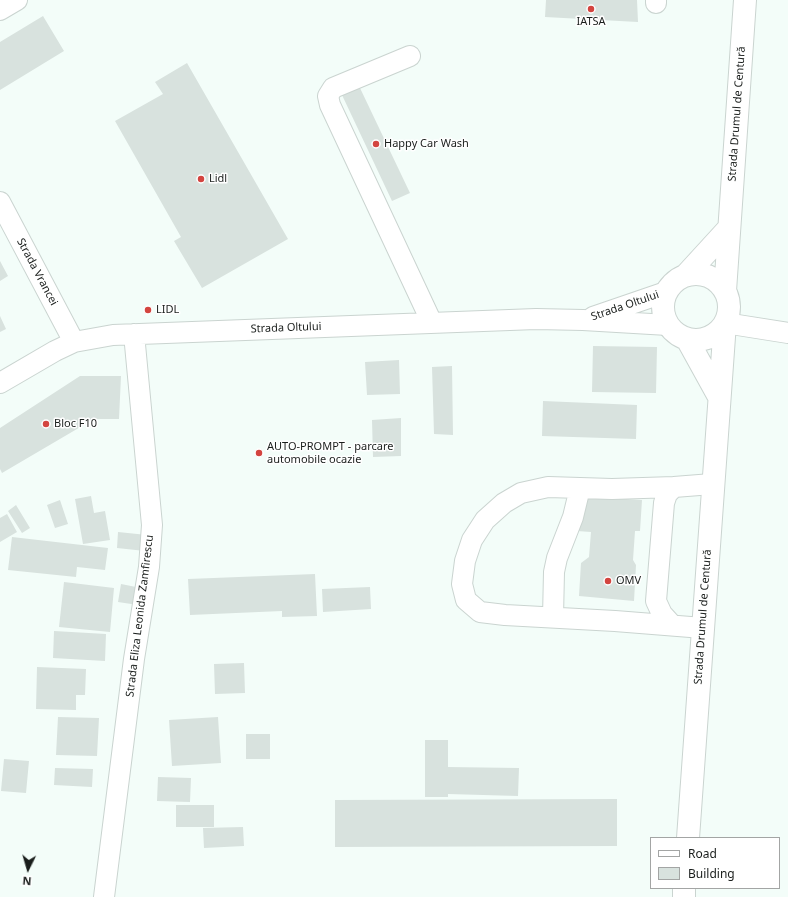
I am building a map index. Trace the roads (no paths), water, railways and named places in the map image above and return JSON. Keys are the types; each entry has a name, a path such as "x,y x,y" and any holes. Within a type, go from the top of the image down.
{"highway":[{"name":"Strada Drumul de Centură","path":"688,837 712,484 725,323 728,317 729,304 725,291 745,0"},
{"path":"725,323 709,338 694,340 687,339 676,334 668,325 662,309 666,292 674,282 686,275 729,228"},
{"path":"686,275 701,274 708,276 721,285 725,291"},
{"path":"687,339 719,397"}],"street":[{"path":"0,10 17,0"},
{"path":"410,56 333,88 328,96 330,104 432,323"},
{"name":"Strada Vrancei","path":"0,202 74,342"},
{"name":"Strada Oltului","path":"583,320 666,292"},
{"name":"Strada Oltului","path":"0,383 55,351 74,342 113,335 536,319 668,325"},
{"path":"725,323 788,333"},
{"name":"Strada Eliza Leonida Zamfirescu","path":"104,897 134,659 149,567 152,525 134,334"},
{"path":"703,628 480,612 466,600 462,584 465,561 472,540 485,520 504,503 521,493 548,487 612,489 712,484"},
{"path":"672,625 662,614 656,601 664,503 667,494 674,487"},
{"path":"553,617 554,572 557,558 573,517 580,488"}],"place":[{"name":"IATSA","path":"591,9"},
{"name":"Happy Car Wash","path":"376,144"},
{"name":"Lidl","path":"201,179"},
{"name":"LIDL","path":"148,310"},
{"name":"Bloc F10","path":"46,424"},
{"name":"AUTO-PROMPT - parcare automobile ocazie","path":"259,453"},
{"name":"OMV","path":"608,581"}]}
